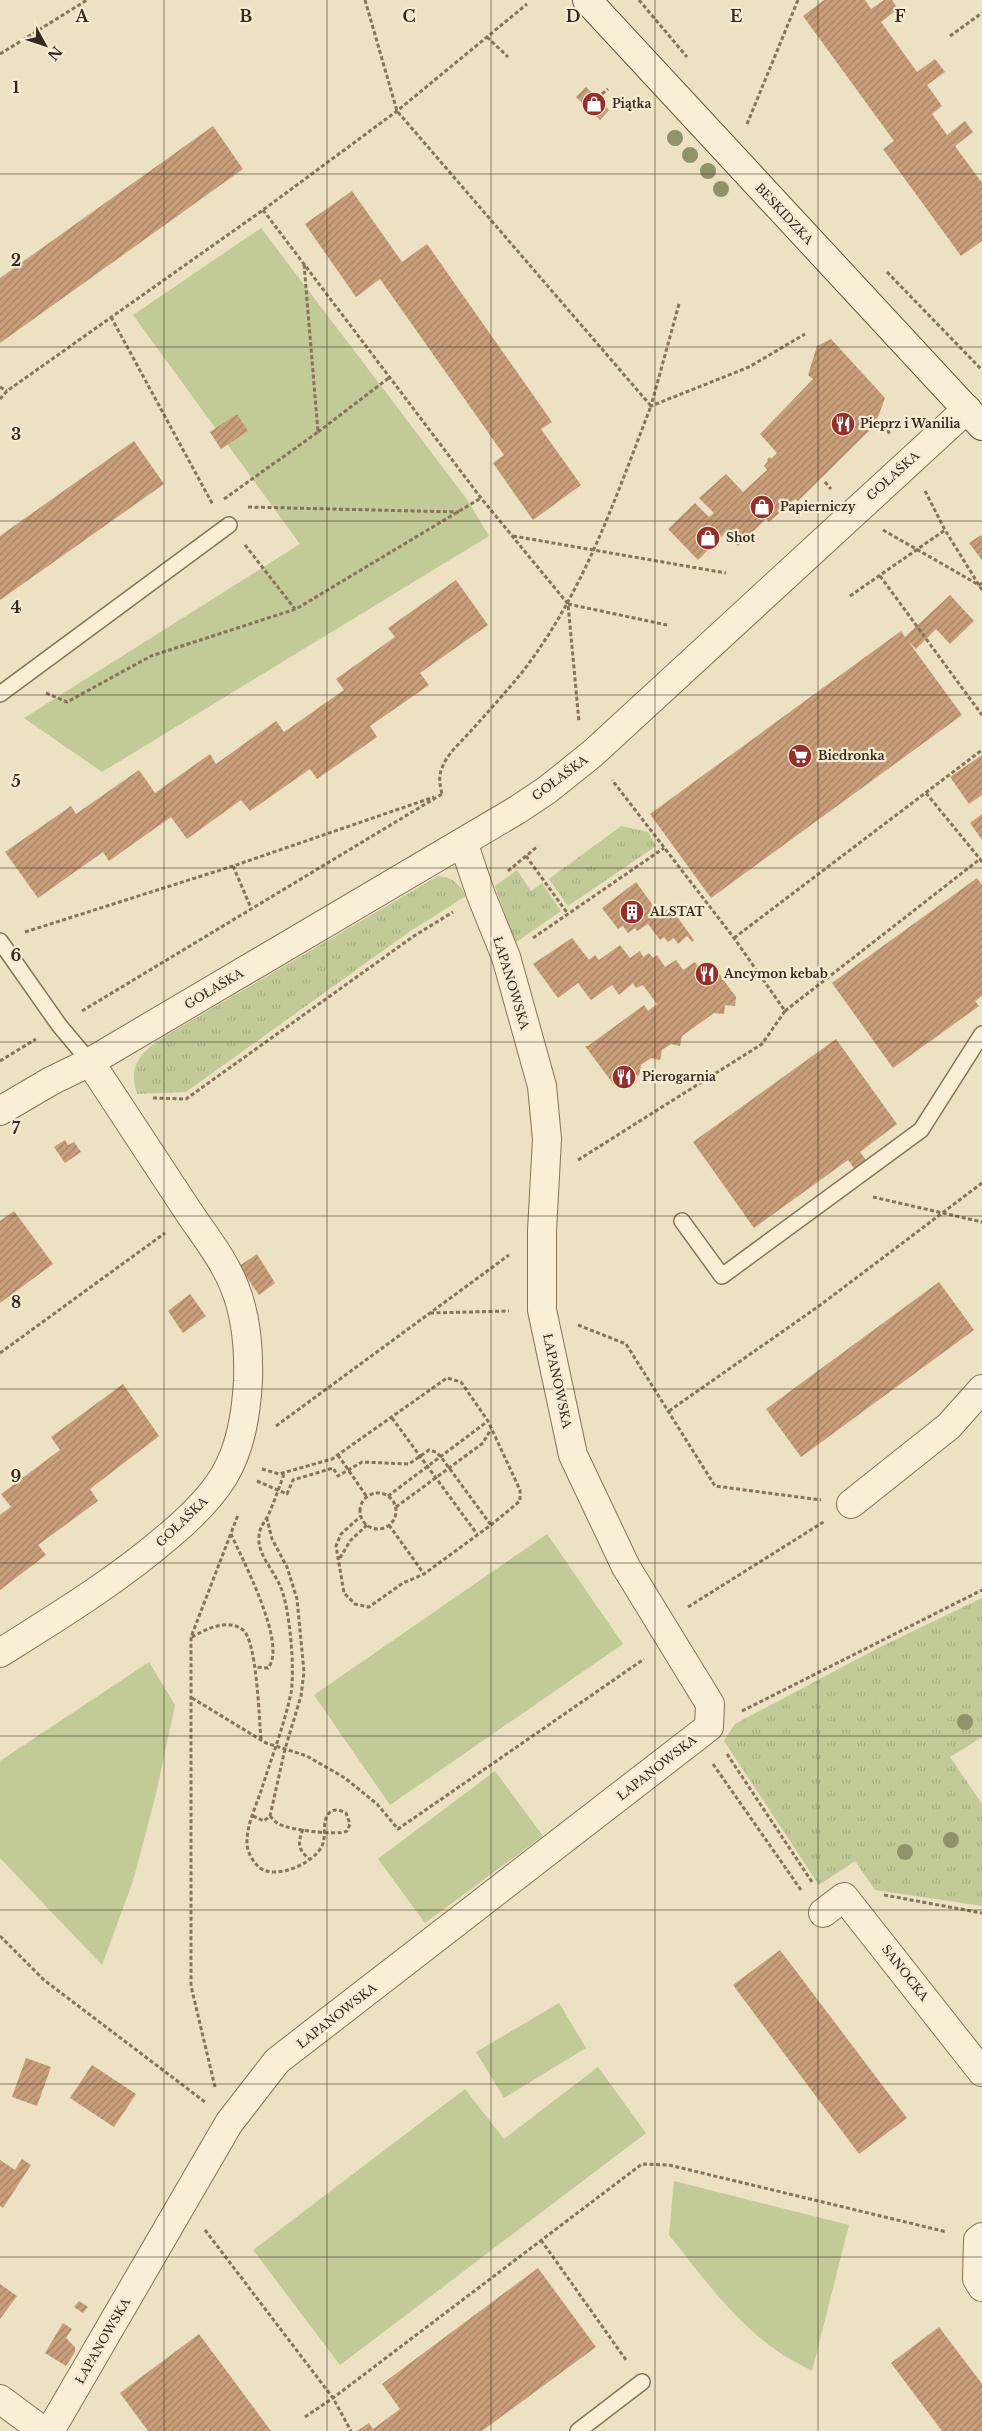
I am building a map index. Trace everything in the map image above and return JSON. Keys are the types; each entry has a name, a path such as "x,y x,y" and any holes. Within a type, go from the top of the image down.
{"street":[{"name":"BESKIDZKA","path":"588,0 974,418"},
{"name":"GOŁAŚKA","path":"0,1111 51,1081 90,1062 463,842 547,790 592,754 852,513 974,418"},
{"name":"ŁAPANOWSKA","path":"50,2431 212,2154 225,2119 278,2061 702,1733 710,1704 626,1566 573,1455 542,1310 542,1231 547,1139 542,1086 506,957 481,895 463,842"},
{"name":"GOŁAŚKA","path":"0,1653 87,1599 148,1554 192,1516 224,1476 236,1448 246,1412 249,1361 242,1310 228,1273 90,1062"},
{"path":"851,1504 949,1426 982,1389"},
{"name":"SANOCKA","path":"814,1905 844,1897 982,2072"},
{"path":"980,2238 977,2279 982,2287"},
{"path":"0,2399 43,2431"}],"lane":[{"path":"0,694 229,525"},
{"path":"0,941 59,1025 90,1062"},
{"path":"682,1221 722,1276 922,1130 982,1034"},
{"path":"578,2431 642,2382"}],"path":[{"path":"0,54 87,0"},
{"path":"365,0 397,111 651,406"},
{"path":"746,126 798,0"},
{"path":"0,399 7,391 263,210 397,111 527,4"},
{"path":"950,36 982,13"},
{"path":"487,37 508,57"},
{"path":"597,98 608,89"},
{"path":"263,210 481,498 568,604 582,741 734,938 785,1011"},
{"path":"304,264 318,432"},
{"path":"442,794 439,780 442,767 450,754 503,695 532,659 568,604 594,551 651,406 679,304"},
{"path":"112,318 214,506 318,432 390,377"},
{"path":"651,406 749,367 805,334"},
{"path":"0,388 7,391"},
{"path":"825,482 852,513 980,584"},
{"path":"922,486 945,530 982,590"},
{"path":"18,681 67,702 151,656 296,609 481,498"},
{"path":"244,507 460,512"},
{"path":"229,525 296,609"},
{"path":"850,596 945,530"},
{"path":"513,536 726,573"},
{"path":"880,576 982,715"},
{"path":"568,604 667,625"},
{"path":"734,938 982,750"},
{"path":"575,1162 762,1044 785,1011 981,861 926,792"},
{"path":"19,934 233,866 442,794"},
{"path":"0,1061 442,794"},
{"path":"112,1096 186,1099 414,936 481,895 538,846"},
{"path":"506,957 664,848"},
{"path":"526,856 568,914"},
{"path":"233,866 251,908"},
{"path":"669,1411 819,1306 982,1183"},
{"path":"840,1189 982,1222"},
{"path":"0,1353 190,1214"},
{"path":"236,1448 251,1442 275,1426 542,1231"},
{"path":"430,1313 542,1310 626,1344 715,1486 851,1504"},
{"path":"236,1448 273,1474 325,1462 392,1418 447,1378 455,1379 466,1386 488,1421 521,1495 516,1506 424,1574 404,1583 377,1603 363,1607 355,1604 344,1593 340,1559 336,1546 346,1529 361,1516"},
{"path":"392,1418 477,1534"},
{"path":"388,1496 488,1421"},
{"path":"396,1507 483,1442 491,1429"},
{"path":"253,1479 287,1494 293,1480 333,1468 338,1476 362,1462 409,1464 429,1450 436,1452 491,1525"},
{"path":"338,1455 367,1497"},
{"path":"270,1816 280,1825 303,1829 325,1832 342,1834 347,1831 350,1824 346,1813 332,1810 324,1822 325,1832 322,1848 295,1868 279,1873 261,1868 254,1861 248,1848 248,1833 252,1815 291,1693 293,1669 282,1591 258,1540 261,1528 267,1518 284,1473"},
{"path":"378,1493 388,1496 396,1507 395,1517 389,1525 378,1528 367,1525 361,1516 362,1506 367,1497 378,1493"},
{"path":"191,1698 260,1740 306,1756 345,1778 377,1804 398,1829 667,1632 851,1504"},
{"path":"252,1815 264,1821 270,1816 285,1749 301,1696 304,1672 295,1591 287,1567 272,1539 267,1518"},
{"path":"340,1559 350,1541 367,1525"},
{"path":"389,1525 424,1574"},
{"path":"231,1533 264,1608 274,1647 273,1659 268,1668 255,1667"},
{"path":"222,1557 191,1637 191,1986 225,2119"},
{"path":"702,1733 887,1635 982,1590"},
{"path":"191,1637 218,1626 230,1625 241,1628 247,1634 255,1667 260,1740"},
{"path":"702,1733 817,1889 814,1905"},
{"path":"702,1733 814,1905"},
{"path":"303,1829 298,1843 300,1849 309,1859"},
{"path":"856,1911 880,1894 982,1913"},
{"path":"0,1936 44,1980 179,2080 225,2119"},
{"path":"305,2417 642,2164 669,2165 980,2238"},
{"path":"184,2202 332,2398 351,2431"},
{"path":"541,2240 642,2382"}],"green space":[{"path":"261,228 466,498 489,536 102,772 24,718 300,544 133,315"},
{"path":"621,826 648,832 656,846 568,906 549,879"},
{"path":"517,870 531,891 542,883 561,911 515,943 495,886"},
{"path":"438,876 455,882 466,896 409,932 186,1092 137,1094 134,1084 135,1067 143,1053 165,1036"},
{"path":"547,1534 623,1644 390,1805 314,1695"},
{"path":"982,1598 982,1737 950,1757 982,1804 982,1906 875,1890 855,1861 819,1885 724,1741 735,1724 880,1647"},
{"path":"149,1662 175,1705 156,1794 133,1881 102,1965 0,1858 0,1761"},
{"path":"495,1771 543,1836 425,1923 378,1859"},
{"path":"559,2003 586,2048 504,2098 476,2052"},
{"path":"598,2067 646,2133 340,2365 253,2250 465,2089 504,2139"},
{"path":"674,2181 849,2225 812,2371 776,2350 746,2325 718,2296 669,2235"}],"building":[{"path":"824,0 865,0 871,9 884,0 892,0 898,9 881,22 917,72 935,59 945,72 927,85 942,106 932,114 947,135 965,121 973,132 955,146 982,183 982,241 961,256 883,149 894,141 803,16"},
{"name":"Piątka","path":"586,87 609,110 600,120 576,97"},
{"path":"213,126 243,169 0,343 0,278"},
{"path":"352,191 402,262 427,244 552,422 541,429 581,485 533,520 493,463 504,455 380,279 356,297 305,224"},
{"path":"831,339 885,398 875,425 798,501 795,499 769,522 766,519 738,546 725,533 698,560 668,529 695,503 709,517 714,513 699,498 726,474 743,492 767,470 764,466 768,461 767,459 770,457 771,459 777,453 760,434 813,379 808,375 817,346"},
{"path":"237,414 248,431 221,449 210,432"},
{"path":"134,441 164,484 0,600 0,536"},
{"path":"982,536 982,560 969,543"},
{"path":"456,580 488,625 420,673 429,685 370,726 377,737 317,779 310,769 250,811 241,800 187,839 171,817 109,861 103,852 38,898 5,852 71,806 76,814 139,770 155,793 210,754 216,764 276,721 284,732 344,690 336,679 395,637 388,628"},
{"path":"950,595 974,621 950,644 936,629 916,649 908,641 962,715 711,898 650,814 901,631 905,637"},
{"path":"982,755 982,795 969,804 950,777"},
{"path":"982,814 982,840 970,823"},
{"path":"977,878 982,885 982,996 975,1001 979,1006 893,1068 832,983"},
{"name":"ALSTAT","path":"636,882 660,915 670,907 694,940 692,942 687,936 678,944 674,938 668,942 664,937 660,940 648,924 637,931 635,928 628,933 623,926 618,929 602,908"},
{"path":"572,938 589,960 595,955 599,960 620,945 630,958 640,951 643,957 649,953 653,958 657,955 665,967 676,960 683,970 695,962 703,973 710,977 717,971 736,997 735,1006 725,1005 724,1014 714,1013 682,1036 680,1046 671,1044 662,1050 660,1060 651,1058 641,1065 639,1076 630,1073 628,1082 621,1080 614,1085 585,1046 588,1046 644,1005 648,1011 657,1004 643,985 636,988 633,983 619,995 612,985 591,1000 578,983 558,998 533,964"},
{"path":"836,1039 897,1124 860,1152 868,1163 856,1171 848,1160 754,1228 693,1142"},
{"path":"65,1140 68,1145 74,1142 81,1152 65,1163 54,1147"},
{"path":"14,1211 53,1264 0,1303 0,1221"},
{"path":"257,1254 275,1283 259,1295 239,1266"},
{"path":"939,1282 974,1330 801,1457 766,1409"},
{"path":"190,1294 206,1316 183,1333 168,1311"},
{"path":"123,1384 159,1436 90,1489 98,1501 38,1545 46,1555 0,1590 0,1515 11,1507 1,1494 60,1450 51,1437"},
{"path":"780,1950 907,2118 859,2154 733,1985"},
{"path":"26,2058 51,2067 37,2106 12,2097"},
{"path":"92,2065 136,2094 114,2127 70,2098"},
{"path":"22,2159 31,2165 3,2208 0,2206 0,2160 15,2170"},
{"path":"538,2268 596,2347 482,2431 357,2431 369,2423 373,2429 400,2409 382,2384"},
{"path":"0,2284 17,2296 0,2319"},
{"path":"79,2301 88,2307 83,2313 74,2307"},
{"path":"63,2323 72,2329 66,2338 75,2347 75,2352 66,2366 45,2353"},
{"path":"939,2327 982,2384 982,2431 942,2431 891,2363"},
{"path":"199,2334 271,2431 148,2431 120,2393"}],"place":[{"name":"Piątka","path":"594,104"},
{"name":"Pieprz i Wanilia","path":"843,424"},
{"name":"Papierniczy","path":"762,507"},
{"name":"Shot","path":"708,538"},
{"name":"Biedronka","path":"800,756"},
{"name":"ALSTAT","path":"632,912"},
{"name":"Ancymon kebab","path":"707,974"},
{"name":"Pierogarnia","path":"624,1077"}]}
